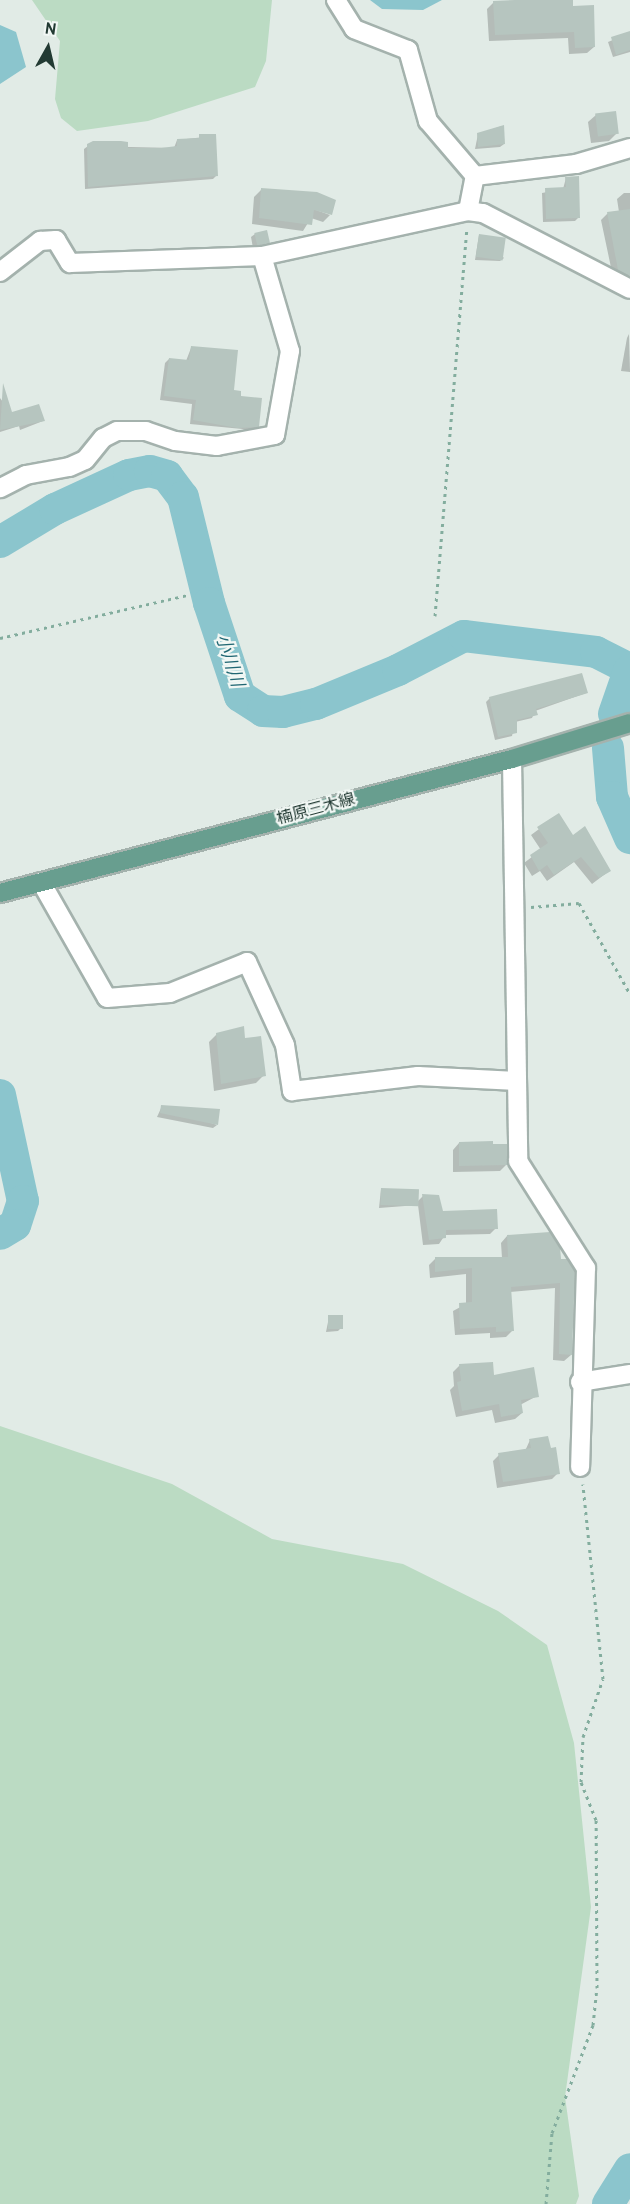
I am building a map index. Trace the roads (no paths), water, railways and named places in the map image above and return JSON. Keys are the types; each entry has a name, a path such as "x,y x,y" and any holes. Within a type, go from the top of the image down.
{"main road":[{"name":"楠原三木線","path":"0,893 512,759 630,723"}],"street":[{"path":"336,0 354,29 408,50 428,121 475,176"},
{"path":"475,176 576,164 630,148"},
{"path":"468,211 475,176"},
{"path":"0,272 40,241 56,240 70,263 262,256 468,211 483,213 630,290"},
{"path":"0,488 26,475 77,464 103,438 117,431 146,431 175,441 217,446 275,435 290,351 262,256"},
{"path":"512,759 517,908 518,1161 586,1268 580,1382 580,1467"},
{"path":"41,882 107,998 170,993 247,962 285,1045 292,1091 418,1076 517,1081"},
{"path":"580,1382 630,1374"}],"water":[{"path":"370,0 442,0 423,10 382,9"},
{"path":"0,25 16,32 26,67 0,84"}],"waterway":[{"name":"小川川","path":"0,542 55,509 129,475 150,471 167,476 183,497 209,603 240,696 263,711 283,712 316,704 398,670 464,636 596,652 630,669"},
{"path":"614,714 629,671"},
{"path":"608,748 612,797 630,838"},
{"name":"小川川","path":"0,1095 23,1201 15,1225 0,1234"},
{"path":"608,2204 630,2169"}]}
